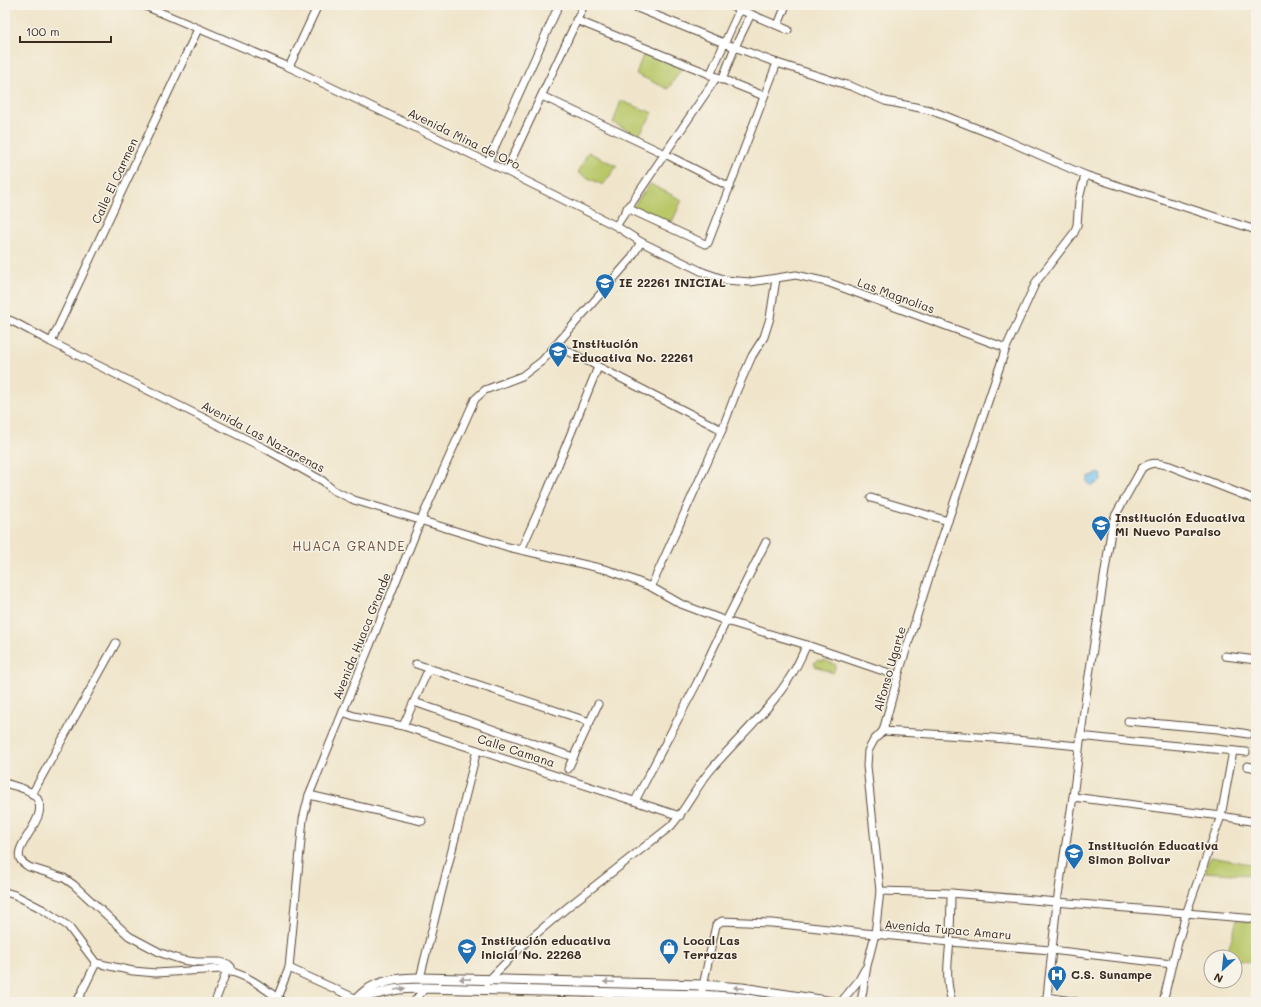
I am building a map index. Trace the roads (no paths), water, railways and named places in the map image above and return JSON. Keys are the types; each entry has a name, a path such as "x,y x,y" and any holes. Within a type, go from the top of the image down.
{"main road":[{"path":"357,999 367,990 377,985 406,978 420,978 702,985 742,988 833,1002"},
{"path":"357,999 407,988 425,988 483,989 698,999 741,998 765,1002"}],"street":[{"name":"Avenida Mina de Oro","path":"143,5 289,67 488,162 616,226 641,242 702,272 726,280 750,282 776,278"},
{"path":"289,67 318,5"},
{"path":"488,162 559,5"},
{"path":"506,171 584,5"},
{"path":"630,5 777,63 853,87 885,101 930,110 999,137 1085,175 1256,230"},
{"path":"729,5 745,10 788,30"},
{"path":"778,25 786,5"},
{"path":"716,78 724,43 745,10"},
{"path":"616,226 716,78 735,47 745,10"},
{"path":"576,20 716,78 764,96"},
{"name":"Calle El Carmen","path":"52,342 198,29"},
{"path":"628,208 705,244 708,243 777,63"},
{"path":"542,96 665,154 730,187"},
{"name":"Alfonso Ugarte","path":"861,1002 867,966 875,934 880,891 867,766 868,751 874,740 883,731 898,676 931,571 1006,348 1036,282 1074,233 1077,225 1079,199 1085,175"},
{"name":"Avenida Huaca Grande","path":"280,1000 289,968 303,819 309,795 421,520 475,399 485,390 522,376 542,361 630,260 641,242"},
{"name":"Las Magnolias","path":"776,278 796,275 827,282 1006,348"},
{"path":"651,588 722,430 752,356 764,337 770,318 776,278"},
{"name":"Avenida Las Nazarenas","path":"5,322 11,320 266,449 323,481 333,490 343,495 468,535 521,550 608,570 651,588 681,604 726,621 807,645 898,676"},
{"path":"556,345 722,430"},
{"path":"521,550 547,492 598,367"},
{"path":"1077,1002 1044,1000 1073,797 1080,736 1112,525 1115,516 1142,468 1150,463 1158,463 1256,500"},
{"path":"872,498 948,521"},
{"path":"635,802 697,683 726,621 766,542"},
{"path":"32,794 116,643"},
{"path":"483,989 488,980 524,944 569,906 671,826 680,816 698,785 716,763 770,705 792,674 807,645"},
{"path":"1224,656 1256,660"},
{"path":"416,664 590,722"},
{"path":"403,726 429,668"},
{"path":"414,702 573,757"},
{"path":"568,769 598,704"},
{"name":"Calle Camana","path":"343,712 354,716 403,726 680,816"},
{"path":"1128,721 1218,729 1248,734"},
{"path":"883,731 994,738 1079,746"},
{"path":"1080,736 1246,752"},
{"path":"420,978 477,750"},
{"path":"1162,1002 1186,914 1221,816 1233,751"},
{"path":"1247,766 1256,768"},
{"path":"5,784 28,791 36,798 38,804 39,812 37,819 23,843 19,854 20,859 24,864 64,878 74,885 129,936 161,953 182,960 196,962 220,962 228,964 232,967 215,1002"},
{"path":"309,795 422,821"},
{"path":"1073,797 1221,816 1256,822"},
{"path":"880,891 951,893 1256,919"},
{"path":"5,892 15,895 42,909 68,926 96,963 133,971 156,973 222,969 247,977 260,984 280,1000"},
{"path":"951,893 950,942 947,971 948,988 952,1002"},
{"name":"Avenida Tupac Amaru","path":"702,985 716,925 722,921 772,924 950,942 1052,950 1172,964"},
{"path":"77,1002 96,963"},
{"path":"841,1002 859,980 867,966"},
{"path":"289,968 357,999"},
{"path":"698,999 702,985"},
{"path":"414,1002 425,988"}],"water":[{"path":"1099,473 1102,475 1101,481 1091,486 1087,482 1088,477"}],"place":[{"name":"IE 22261 INICIAL","path":"605,300"},
{"name":"Institución Educativa No. 22261","path":"558,368"},
{"name":"Institución Educativa Mi Nuevo Paraiso","path":"1101,542"},
{"name":"Institución Educativa Simon Bolivar","path":"1074,870"},
{"name":"Institución educativa inicial No. 22268","path":"467,965"},
{"name":"Local Las Terrazas","path":"669,965"},
{"name":"C.S. Sunampe","path":"1057,992"}],"district":[{"name":"HUACA GRANDE","path":"349,546"}]}
